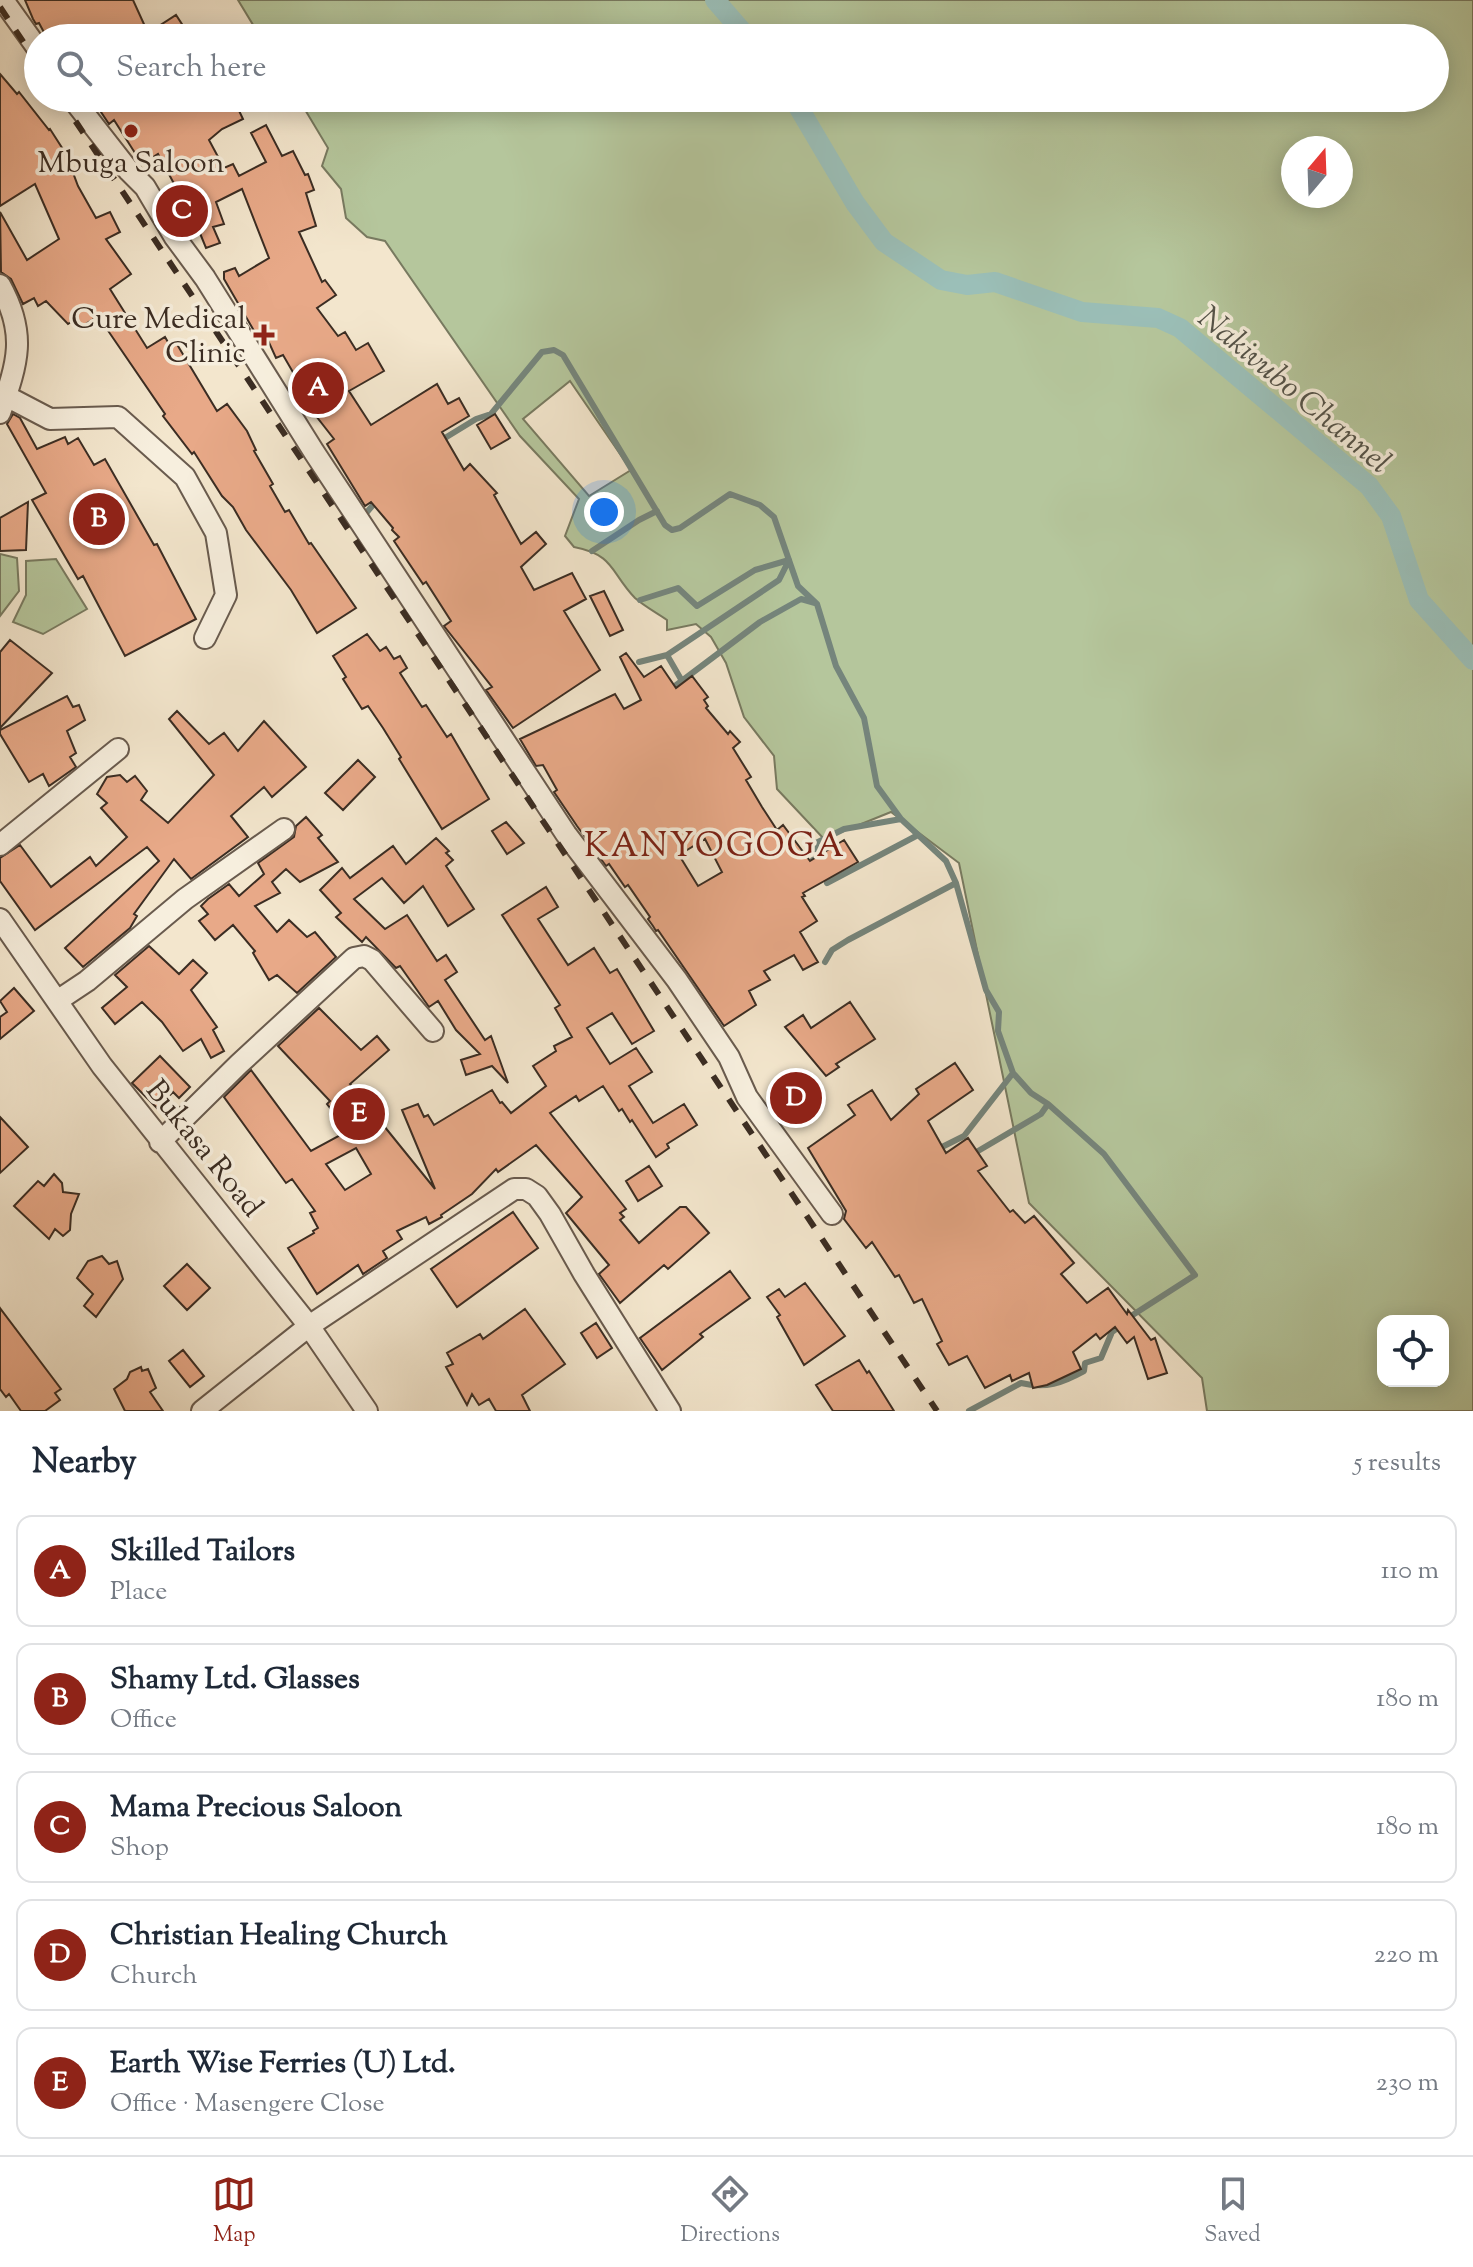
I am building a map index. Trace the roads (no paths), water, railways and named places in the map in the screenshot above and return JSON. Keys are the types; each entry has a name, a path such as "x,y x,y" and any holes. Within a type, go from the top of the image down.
{"street":[{"path":"3,0 24,29"},
{"path":"83,112 145,187 314,452 566,834 677,980 729,1057 747,1097 832,1214"},
{"path":"0,285 19,331 17,353 3,404 50,419 118,417 185,477 216,533 226,595 205,638"},
{"path":"0,845 118,749"},
{"path":"57,1001 87,981 185,899 284,829"},
{"name":"Bukasa Road","path":"0,919 102,1066 309,1326 367,1411"},
{"path":"160,1142 354,958 364,956 372,960 433,1031"},
{"path":"202,1411 309,1326 514,1189 526,1189 537,1196 550,1214 619,1332 670,1411"}],"waterway":[{"name":"Nakivubo Channel","path":"715,0 736,24"},
{"name":"Nakivubo Channel","path":"801,112 855,203 884,242 941,280 967,285 995,282 1082,312 1158,318 1180,328 1369,486 1391,516 1419,600 1473,660"},
{"path":"440,441 476,419 491,414 542,352 554,350 563,355 665,525 672,530 680,528 730,494 760,505 774,517 798,586 817,604 836,666 864,718 877,786 901,819 946,861 956,883 986,990 999,1012 998,1031 1013,1073 1031,1093 1048,1104 1104,1154 1195,1275 1128,1318"},
{"path":"362,518 378,499"},
{"path":"592,551 657,511"},
{"path":"640,600 678,588 697,606 755,570 789,560"},
{"path":"639,662 667,655 779,580 789,560"},
{"path":"671,689 760,622 801,599 815,603"},
{"path":"667,655 682,681"},
{"path":"813,860 817,858 816,843 844,829 901,819"},
{"path":"827,883 918,835"},
{"path":"825,962 832,950 848,940 956,883"},
{"path":"938,1149 964,1136 1013,1073"},
{"path":"973,1154 1041,1114 1048,1104"},
{"path":"969,1411 1021,1383 1054,1384 1084,1371 1085,1363 1101,1358 1112,1332 1120,1326"}],"railway":[{"path":"0,7 24,43"},
{"path":"69,112 937,1411"}],"place":[{"name":"Mbuga Saloon","path":"131,131"},
{"name":"Mama Precious Saloon","path":"182,211"},
{"name":"Cure Medical Clinic","path":"264,335"},
{"name":"Skilled Tailors","path":"318,388"},
{"name":"Shamy Ltd. Glasses","path":"99,519"},
{"name":"Christian Healing Church","path":"796,1098"},
{"name":"Earth Wise Ferries (U) Ltd.","path":"359,1114"}],"district":[{"name":"KANYOGOGA","path":"715,844"}]}
